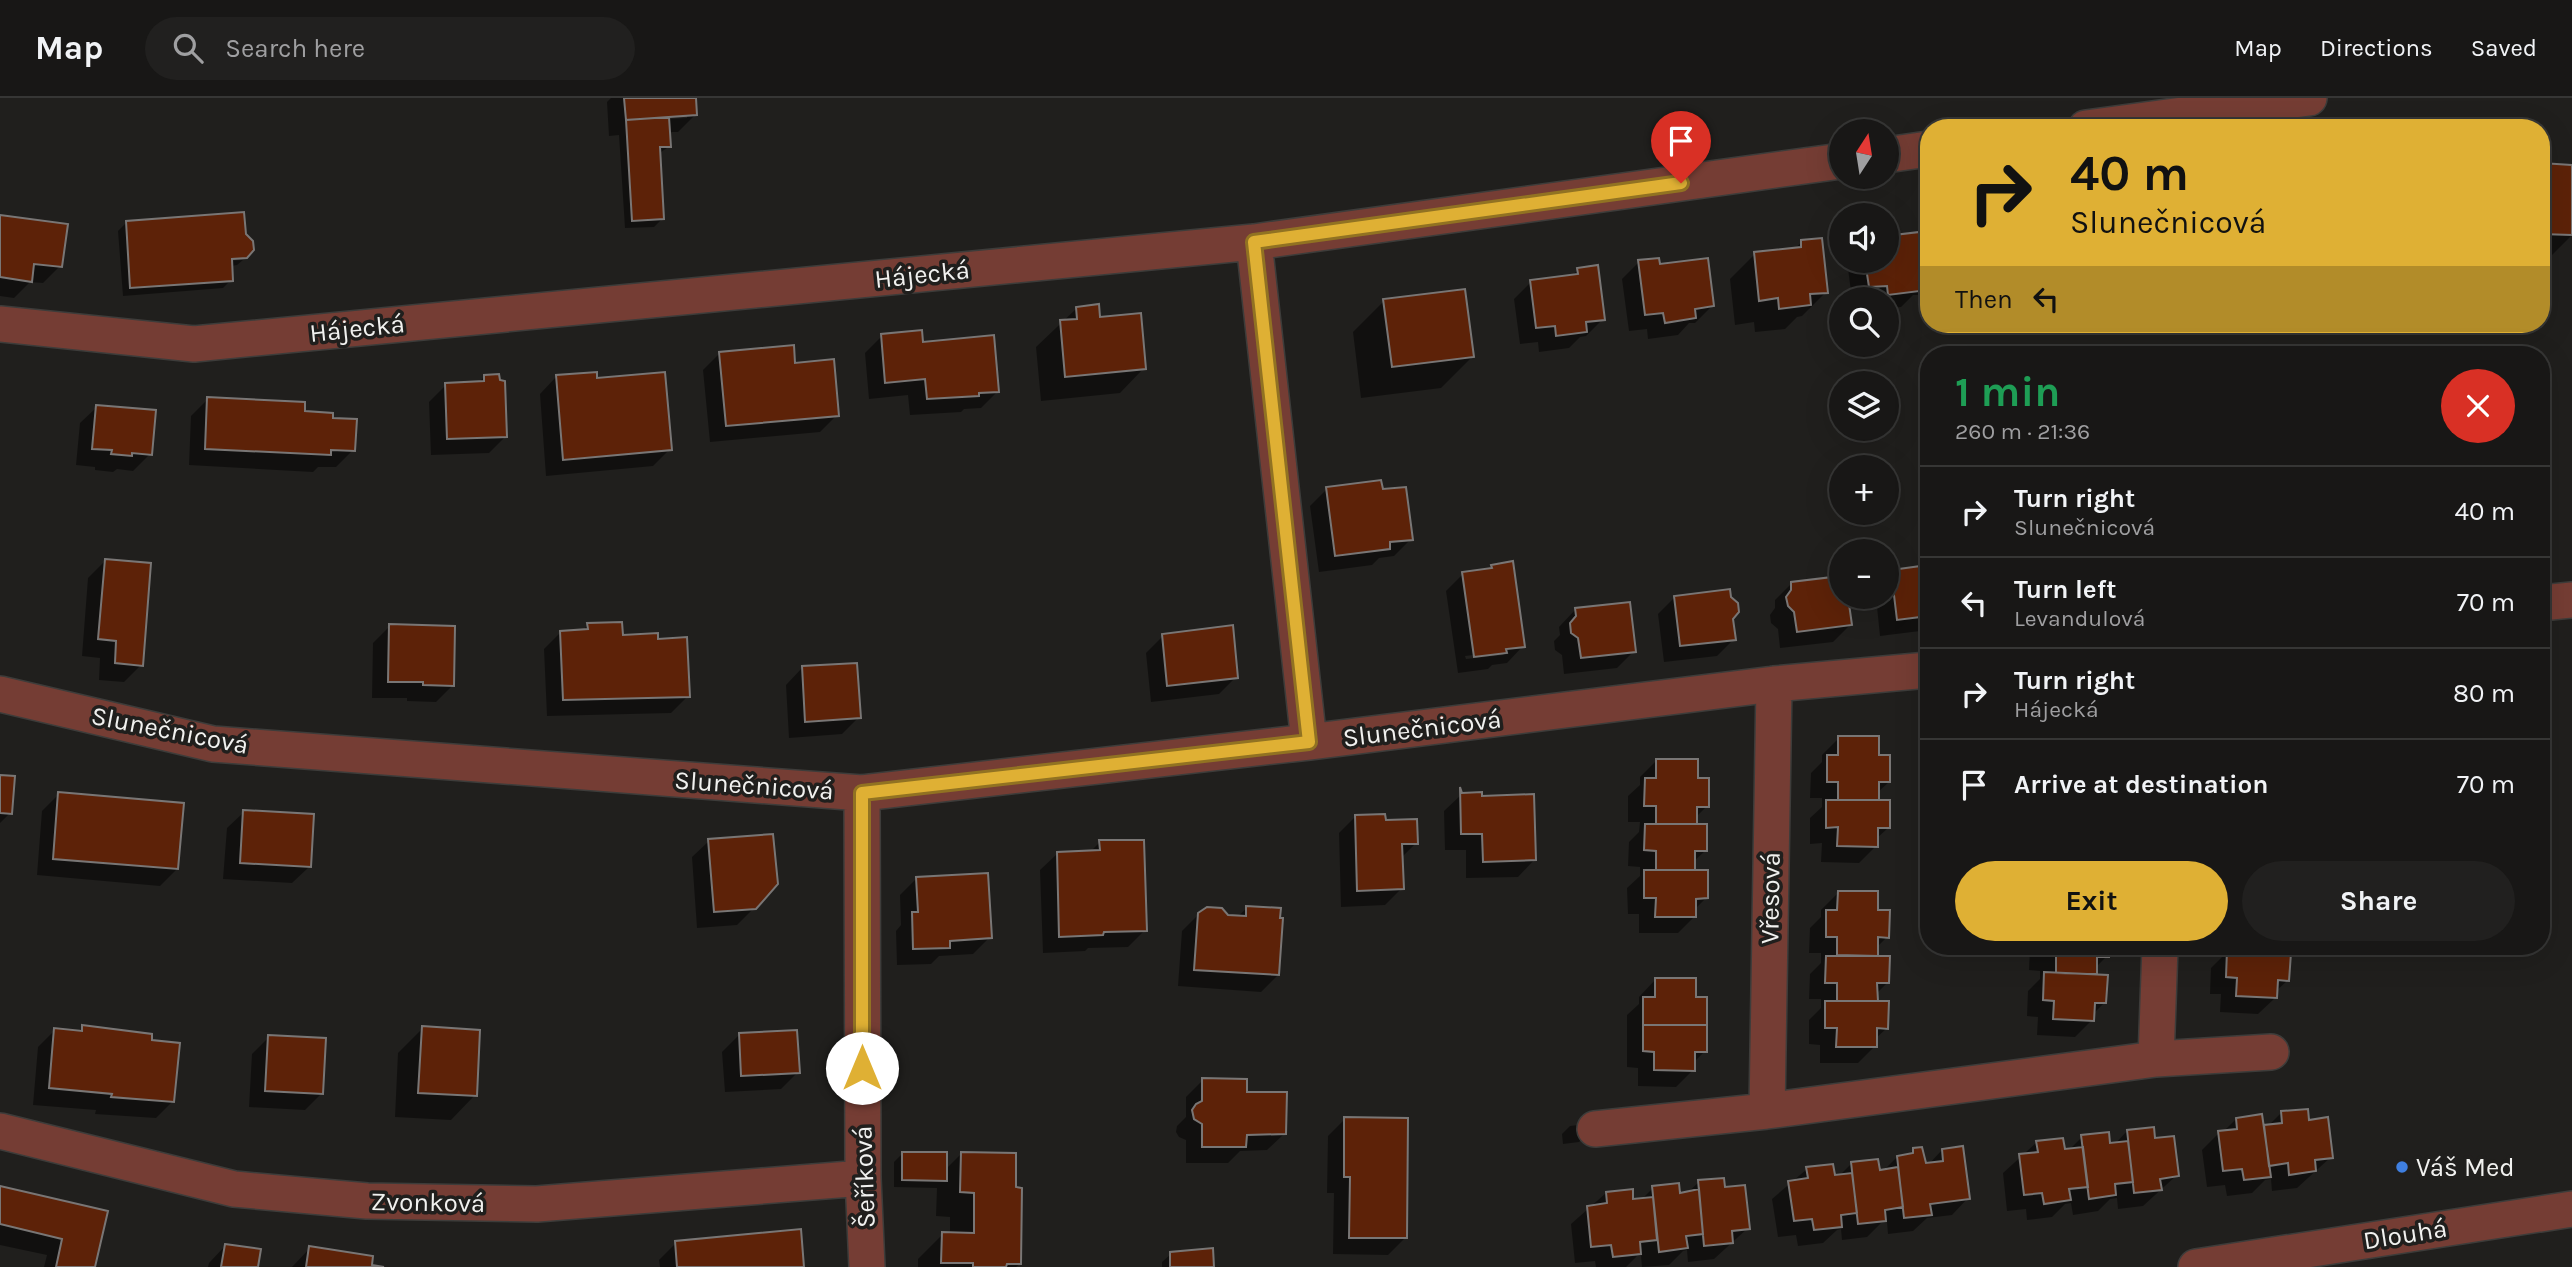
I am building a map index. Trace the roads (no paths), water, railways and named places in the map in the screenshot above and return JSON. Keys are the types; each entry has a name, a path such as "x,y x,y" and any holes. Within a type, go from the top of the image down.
{"street":[{"path":"2150,119 2298,98"},
{"path":"1899,153 1920,150"},
{"name":"Hájecká","path":"0,324 194,344 1254,242 1829,163"},
{"path":"1254,242 1309,742"},
{"path":"2550,602 2572,600"},
{"name":"Slunečnicová","path":"0,694 213,744 862,793 1309,742 1774,684 1920,671"},
{"name":"Vřesová","path":"1767,1111 1774,684"},
{"name":"Šeříková","path":"862,793 863,1178 867,1267"},
{"path":"2156,1059 2160,955"},
{"path":"1595,1129 1767,1111 2156,1059 2271,1052"},
{"name":"Zvonková","path":"0,1131 234,1189 367,1201 537,1204 863,1178"},
{"name":"Dlouhá","path":"2196,1267 2572,1209"}],"place":[{"name":"Váš Med","path":"2402,1167"}]}
